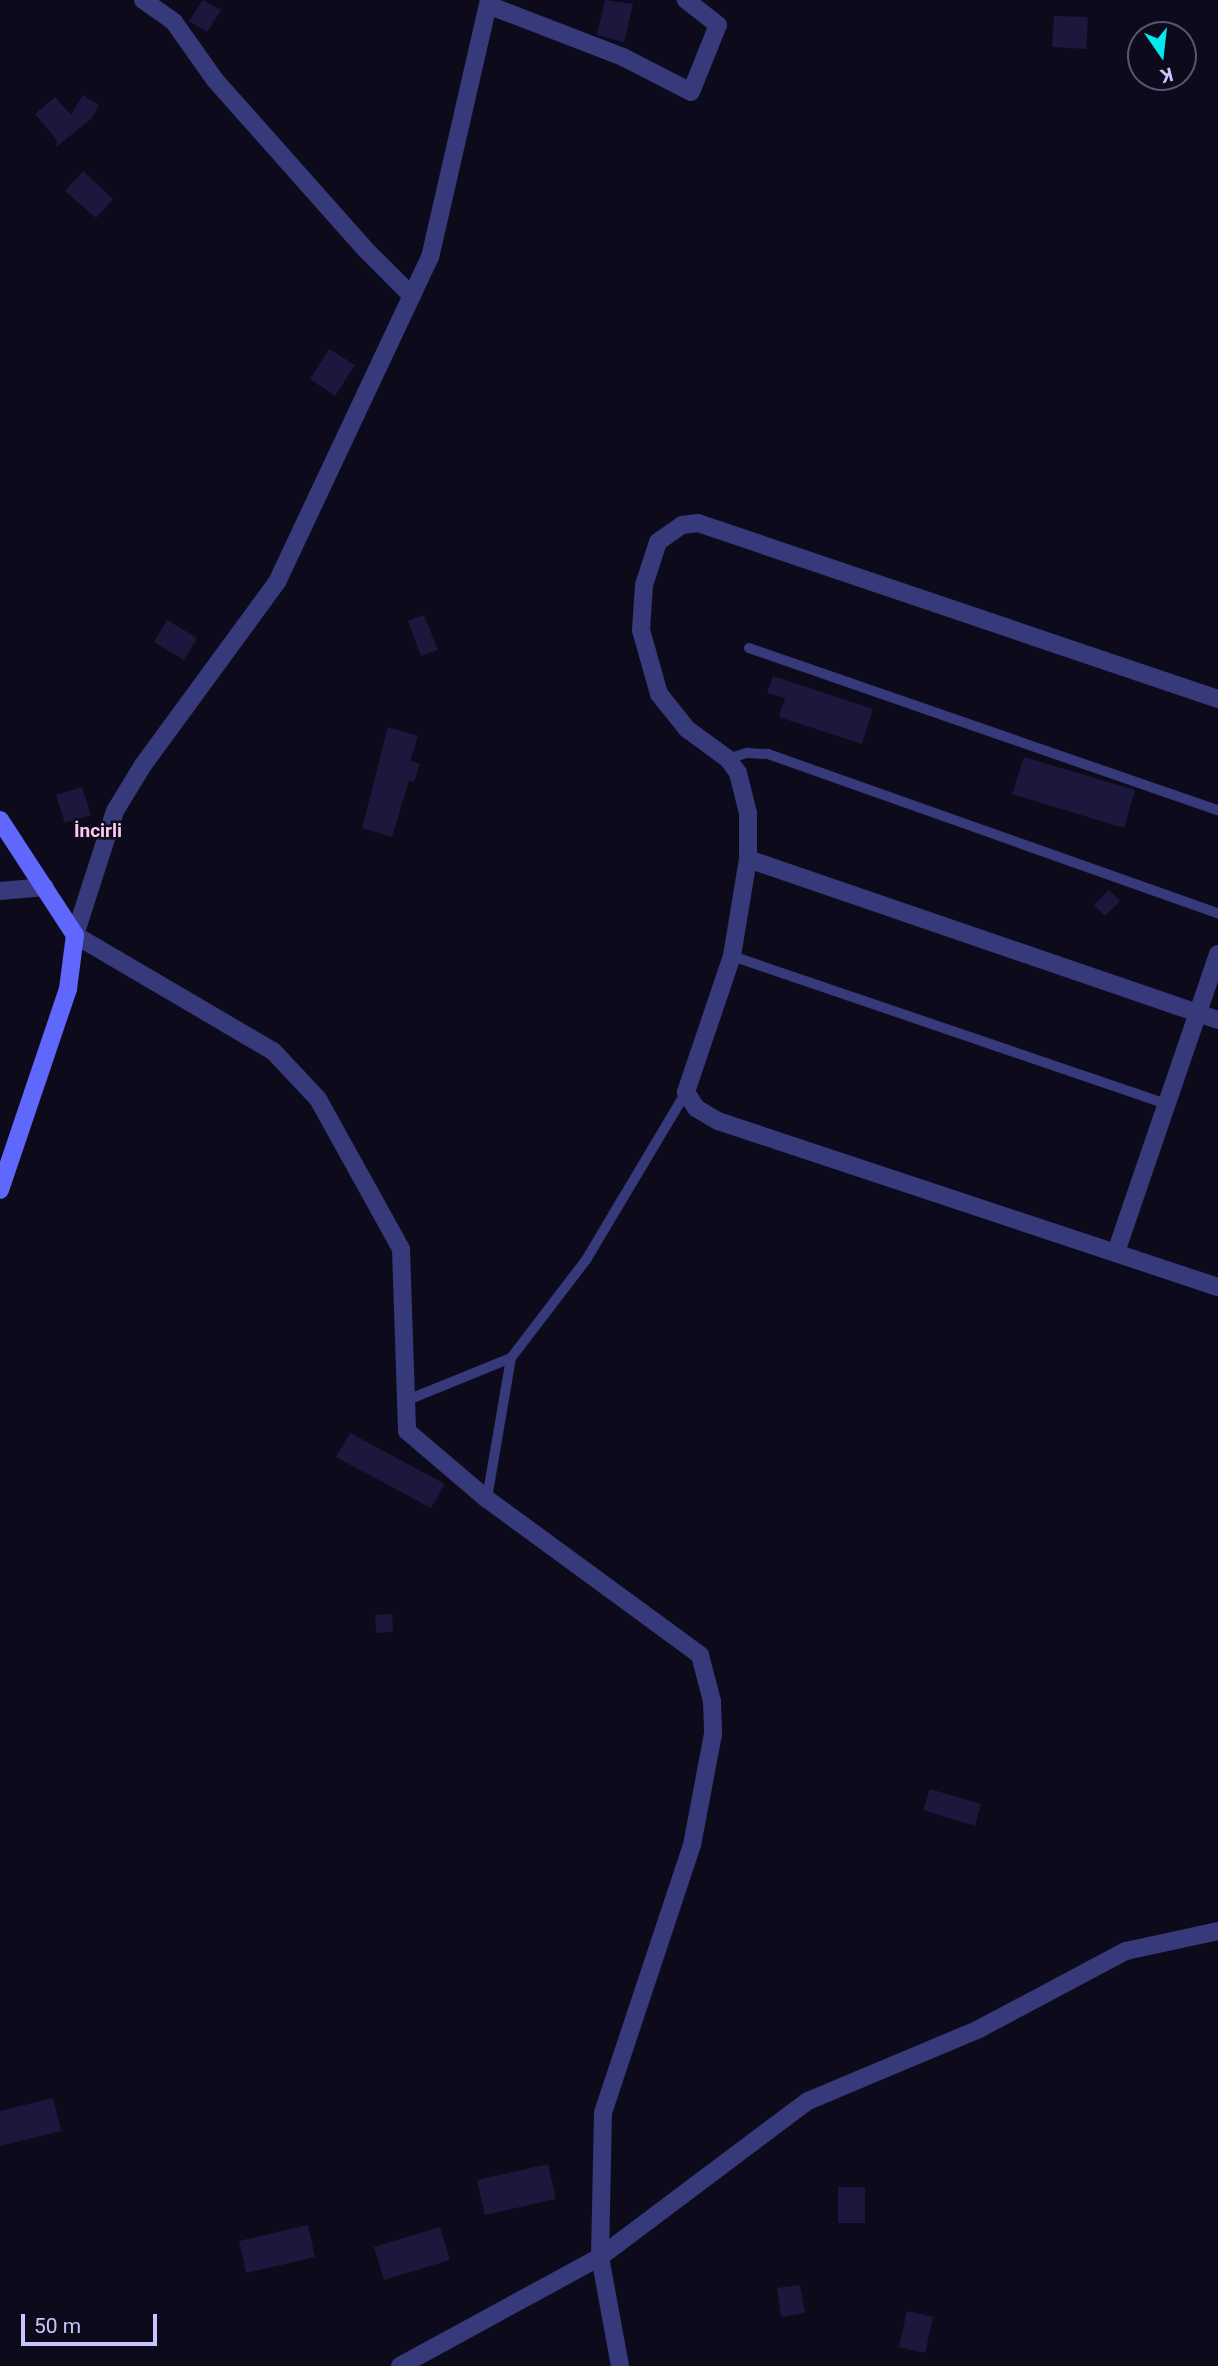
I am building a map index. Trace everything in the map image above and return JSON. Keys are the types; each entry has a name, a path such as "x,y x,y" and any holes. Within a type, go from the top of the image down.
{"street":[{"path":"143,0 174,22 215,80 364,248 412,296"},
{"path":"0,1190 68,989 75,935 115,811 143,765 277,582 430,257 489,2 623,57 691,92 718,24 686,0"},
{"path":"1218,699 712,526 682,525 658,542 644,585 641,630 645,652 659,694 672,714 728,759 738,773 748,813 748,859 732,956 686,1092 706,1116 1218,1287"},
{"path":"0,820 75,935 273,1051 318,1100 401,1249 407,1431 487,1499 700,1656 712,1701 713,1734 692,1844 603,2113 600,2257 620,2366"},
{"path":"748,859 1218,1020"},
{"path":"0,891 45,887"},
{"path":"1116,1252 1218,954"},
{"path":"400,2366 600,2257 808,2101 979,2029 1126,1951 1218,1931"}],"lane":[{"path":"750,649 1218,810"},
{"path":"728,759 747,753 768,754 1218,913"},
{"path":"732,956 1167,1104"},
{"path":"487,1499 511,1358 586,1260 686,1092"},
{"path":"405,1401 511,1358"}],"building":[{"path":"203,0 221,10 207,32 189,21"},
{"path":"605,0 633,4 624,42 597,35"},
{"path":"1054,16 1088,17 1086,49 1052,47"},
{"path":"83,95 99,105 91,119 56,147 57,140 35,114 55,97 71,115"},
{"path":"83,171 113,199 96,218 65,191"},
{"path":"329,349 355,365 335,396 310,379"},
{"path":"424,615 438,650 421,656 408,621"},
{"path":"167,620 197,638 184,660 154,642"},
{"path":"773,676 873,709 862,744 779,717 785,698 767,693"},
{"path":"388,727 418,736 410,761 420,764 414,782 409,781 392,837 362,828"},
{"path":"1024,757 1135,790 1124,828 1012,794"},
{"path":"82,787 91,815 65,823 56,795"},
{"path":"1109,890 1120,901 1105,916 1094,905"},
{"path":"350,1433 445,1484 431,1508 336,1457"},
{"path":"392,1614 393,1632 376,1633 375,1615"},
{"path":"930,1789 981,1804 975,1826 923,1810"},
{"path":"53,2098 61,2131 0,2146 0,2111"},
{"path":"548,2164 556,2199 485,2215 477,2180"},
{"path":"838,2187 865,2187 865,2223 838,2223"},
{"path":"308,2225 315,2257 246,2273 239,2241"},
{"path":"440,2227 450,2260 384,2280 374,2247"},
{"path":"800,2285 805,2313 781,2317 777,2288"},
{"path":"907,2311 933,2317 925,2353 899,2347"}],"district":[{"name":"İncirli","path":"98,831"}]}
